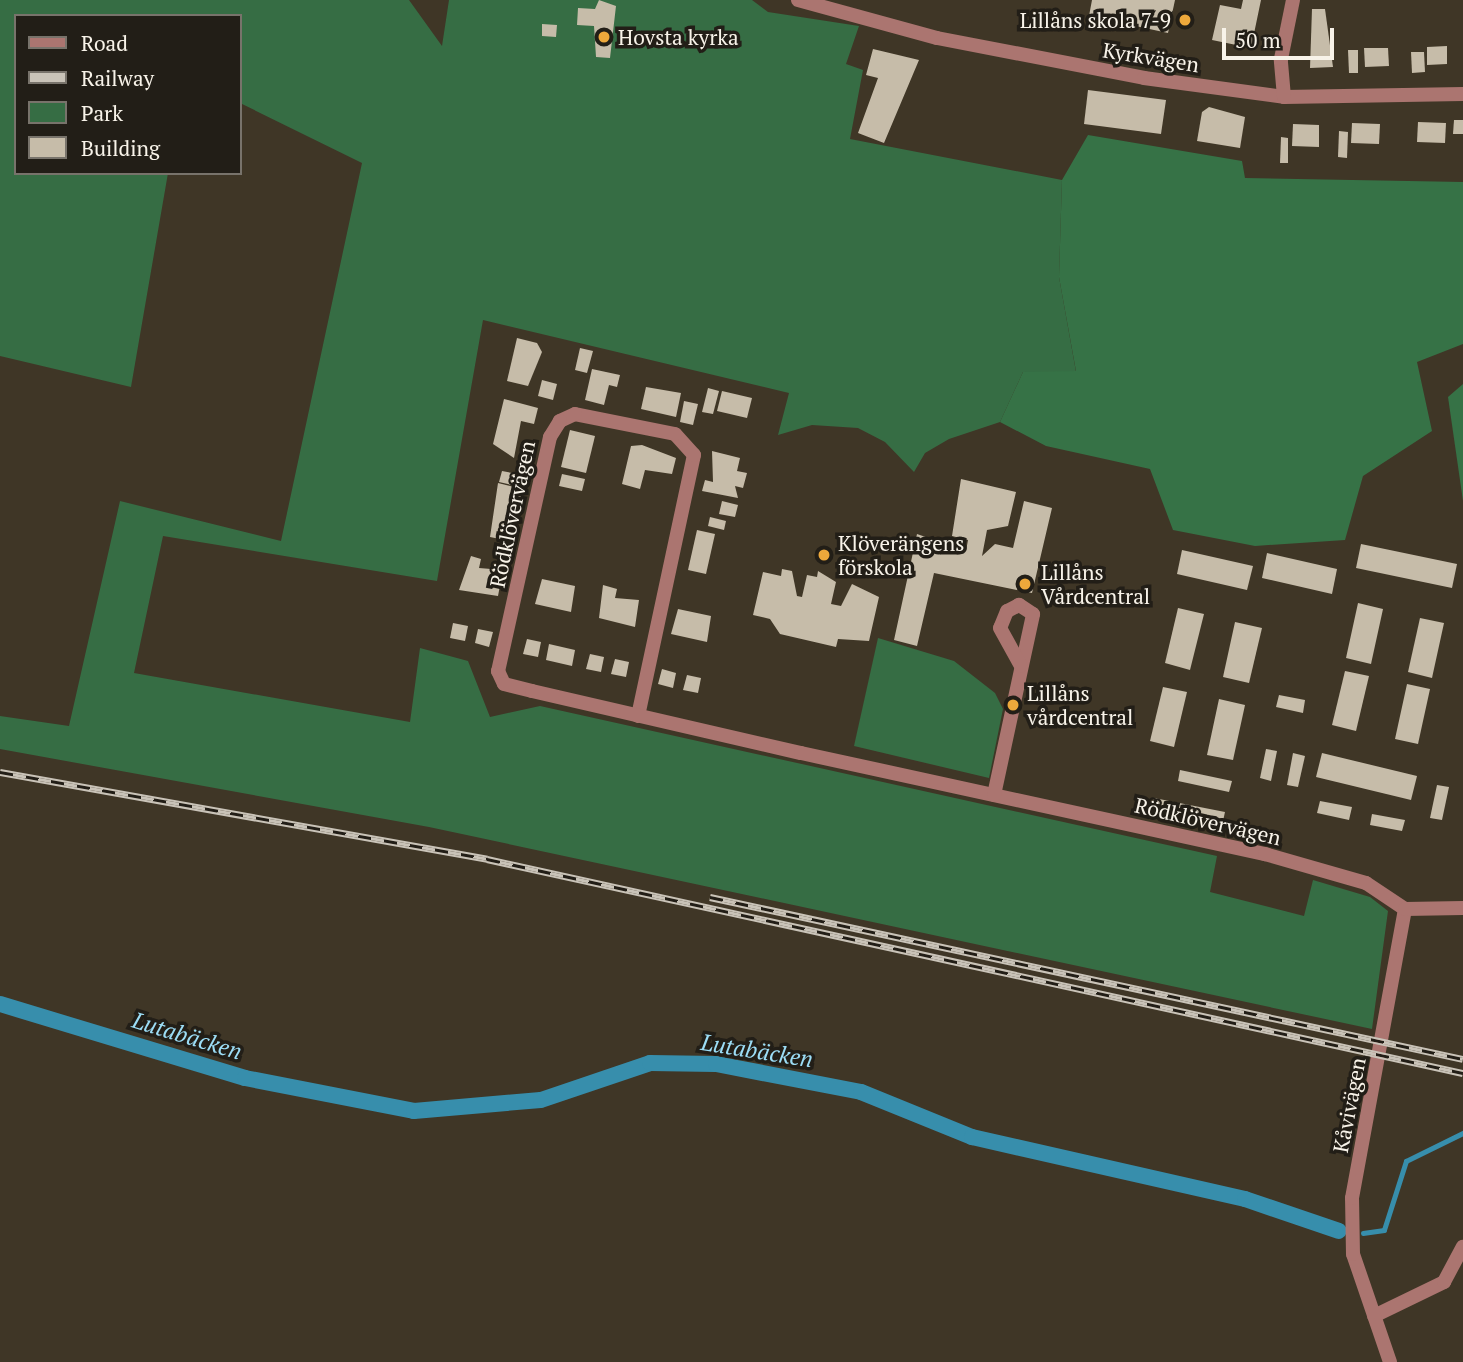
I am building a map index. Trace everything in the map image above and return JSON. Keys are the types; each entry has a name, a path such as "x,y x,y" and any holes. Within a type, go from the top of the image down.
{"street":[{"name":"Kyrkvägen","path":"798,0 1047,61 1284,97 1463,94"},
{"path":"1284,97 1281,60 1293,0"},
{"name":"Rödklövervägen","path":"638,716 694,454 675,434 575,414 560,421 550,437 499,679 638,716 1327,870 1387,892 1405,909"},
{"path":"993,795 1021,666"},
{"path":"1405,909 1463,908"},
{"name":"Kåvivägen","path":"1390,1362 1349,1226 1405,909"},
{"path":"1374,1316 1444,1282 1463,1247"}],"green space":[{"path":"0,0 409,0 442,46 449,0 752,0 768,12 859,26 846,64 863,70 850,139 1062,180 1059,277 1076,372 1023,372 1000,422 949,439 925,453 914,472 885,442 858,428 812,425 778,435 789,393 483,320 437,581 163,536 134,673 410,722 420,648 468,661 490,717 540,706 1217,856 1210,892 1304,916 1313,880 1370,897 1388,911 1372,1029 429,827 0,749 0,716 69,726 120,501 281,541 362,163 242,104 242,14 14,14 14,175 168,175 131,387 0,356"},
{"path":"1088,135 1242,161 1245,178 1463,182 1463,344 1417,362 1432,431 1363,476 1345,540 1255,546 1173,530 1150,469 1046,446 1000,422 1023,372 1076,371 1059,277 1062,180"},
{"path":"1463,384 1463,501 1448,397"},
{"path":"878,638 954,661 995,693 1003,709 989,778 854,746"}],"building":[{"name":"Hovsta kyrka","path":"599,0 616,6 610,58 596,57 594,26 577,25 578,8 595,9"},
{"path":"1092,0 1175,0 1168,33 1089,16"},
{"path":"1243,0 1261,0 1251,48 1212,40 1220,5 1241,9"},
{"path":"1312,9 1325,9 1333,67 1310,68"},
{"path":"542,24 557,25 556,37 542,36"},
{"path":"1447,46 1447,64 1427,65 1427,47"},
{"path":"1364,48 1388,48 1389,66 1365,67"},
{"path":"873,49 919,60 884,143 858,133 878,78 866,75"},
{"path":"1348,50 1358,50 1358,73 1349,73"},
{"path":"1411,52 1424,52 1425,72 1412,73"},
{"path":"1088,90 1166,100 1161,134 1084,124"},
{"path":"1209,107 1245,117 1240,148 1197,141 1202,112"},
{"path":"1454,120 1463,120 1463,134 1453,134"},
{"path":"1418,122 1446,123 1445,143 1417,142"},
{"path":"1352,123 1380,124 1379,144 1351,143"},
{"path":"1293,124 1319,125 1319,147 1292,146"},
{"path":"1339,131 1348,132 1347,158 1338,157"},
{"path":"1281,137 1288,138 1288,163 1280,163"},
{"path":"517,338 537,343 542,352 528,386 507,381"},
{"path":"580,348 593,351 587,373 575,370"},
{"path":"592,369 620,375 617,387 609,385 604,405 585,400"},
{"path":"542,380 557,384 553,400 538,396"},
{"path":"646,387 681,393 676,417 641,409"},
{"path":"708,388 719,391 713,414 702,412"},
{"path":"722,391 752,398 747,418 717,411"},
{"path":"504,399 538,408 534,424 521,421 514,458 493,444"},
{"path":"684,401 698,404 693,425 680,422"},
{"path":"570,430 595,436 586,473 561,467"},
{"path":"642,445 676,458 672,474 645,470 640,489 622,484 631,446"},
{"path":"712,451 740,458 737,471 747,473 743,488 735,486 738,498 702,491 705,480 713,482"},
{"path":"502,471 522,475 520,487 499,482"},
{"path":"562,474 585,479 582,491 559,486"},
{"path":"961,479 1016,492 1008,526 987,530 982,556 995,544 1013,548 1024,501 1052,508 1032,593 934,573 917,646 894,640 917,534 966,551 968,540 952,536"},
{"path":"498,483 523,489 513,536 502,533 500,539 490,537"},
{"path":"722,501 738,505 735,517 719,514"},
{"path":"710,517 726,521 724,530 708,526"},
{"path":"697,530 715,534 706,574 688,570"},
{"path":"1361,544 1457,564 1452,588 1356,568"},
{"path":"1182,550 1253,566 1247,590 1177,574"},
{"path":"1267,553 1337,569 1332,594 1262,578"},
{"path":"471,556 481,559 479,568 503,570 498,596 459,590"},
{"path":"782,569 792,571 797,596 802,597 807,575 817,577 818,571 836,582 831,604 841,606 852,584 879,597 869,641 838,639 836,647 780,634 770,619 753,615 763,572 781,576"},
{"path":"542,579 575,586 571,612 535,604"},
{"path":"603,585 617,589 615,598 639,600 635,627 599,618"},
{"path":"1358,603 1383,609 1371,664 1346,658"},
{"path":"1178,608 1204,614 1190,670 1165,663"},
{"path":"678,609 711,616 707,642 671,634"},
{"path":"1420,618 1444,623 1432,678 1408,672"},
{"path":"1235,622 1262,628 1249,683 1223,677"},
{"path":"453,623 468,626 465,641 450,638"},
{"path":"478,629 493,632 489,647 475,643"},
{"path":"527,639 541,642 538,657 523,654"},
{"path":"549,644 575,650 572,666 546,660"},
{"path":"590,654 604,657 601,672 586,669"},
{"path":"615,659 629,662 626,677 611,674"},
{"path":"662,669 676,673 673,688 658,684"},
{"path":"1345,671 1369,676 1356,731 1332,725"},
{"path":"687,675 701,678 698,693 683,690"},
{"path":"1407,684 1430,689 1418,744 1395,739"},
{"path":"1163,687 1187,692 1174,747 1150,741"},
{"path":"1279,695 1305,700 1303,713 1276,707"},
{"path":"1219,699 1245,705 1233,760 1207,755"},
{"path":"1266,749 1277,751 1271,781 1260,778"},
{"path":"1293,753 1305,756 1298,787 1287,785"},
{"path":"1322,753 1417,776 1411,800 1316,777"},
{"path":"1180,770 1232,781 1229,792 1178,781"},
{"path":"1437,785 1449,787 1442,820 1430,818"},
{"path":"1154,798 1225,812 1223,821 1152,807"},
{"path":"1320,801 1352,807 1349,820 1317,813"},
{"path":"1372,814 1405,820 1402,831 1370,825"}],"waterway":[{"name":"Lutabäcken","path":"0,1004 245,1078 414,1111 541,1100 650,1063 716,1064 861,1092 972,1137 1245,1199 1339,1231"},
{"name":"Lutabäcken","path":"1363,1233 1384,1230 1406,1161 1463,1133"}],"railway":[{"path":"0,772 487,859 1463,1073"},
{"path":"710,897 1463,1059"}],"place":[{"name":"Lillåns skola 7-9","path":"1185,20"},
{"name":"Hovsta kyrka","path":"604,37"},
{"name":"Klöverängens förskola","path":"824,555"},
{"name":"Lillåns Vårdcentral","path":"1025,584"},
{"name":"Lillåns vårdcentral","path":"1013,705"}]}
